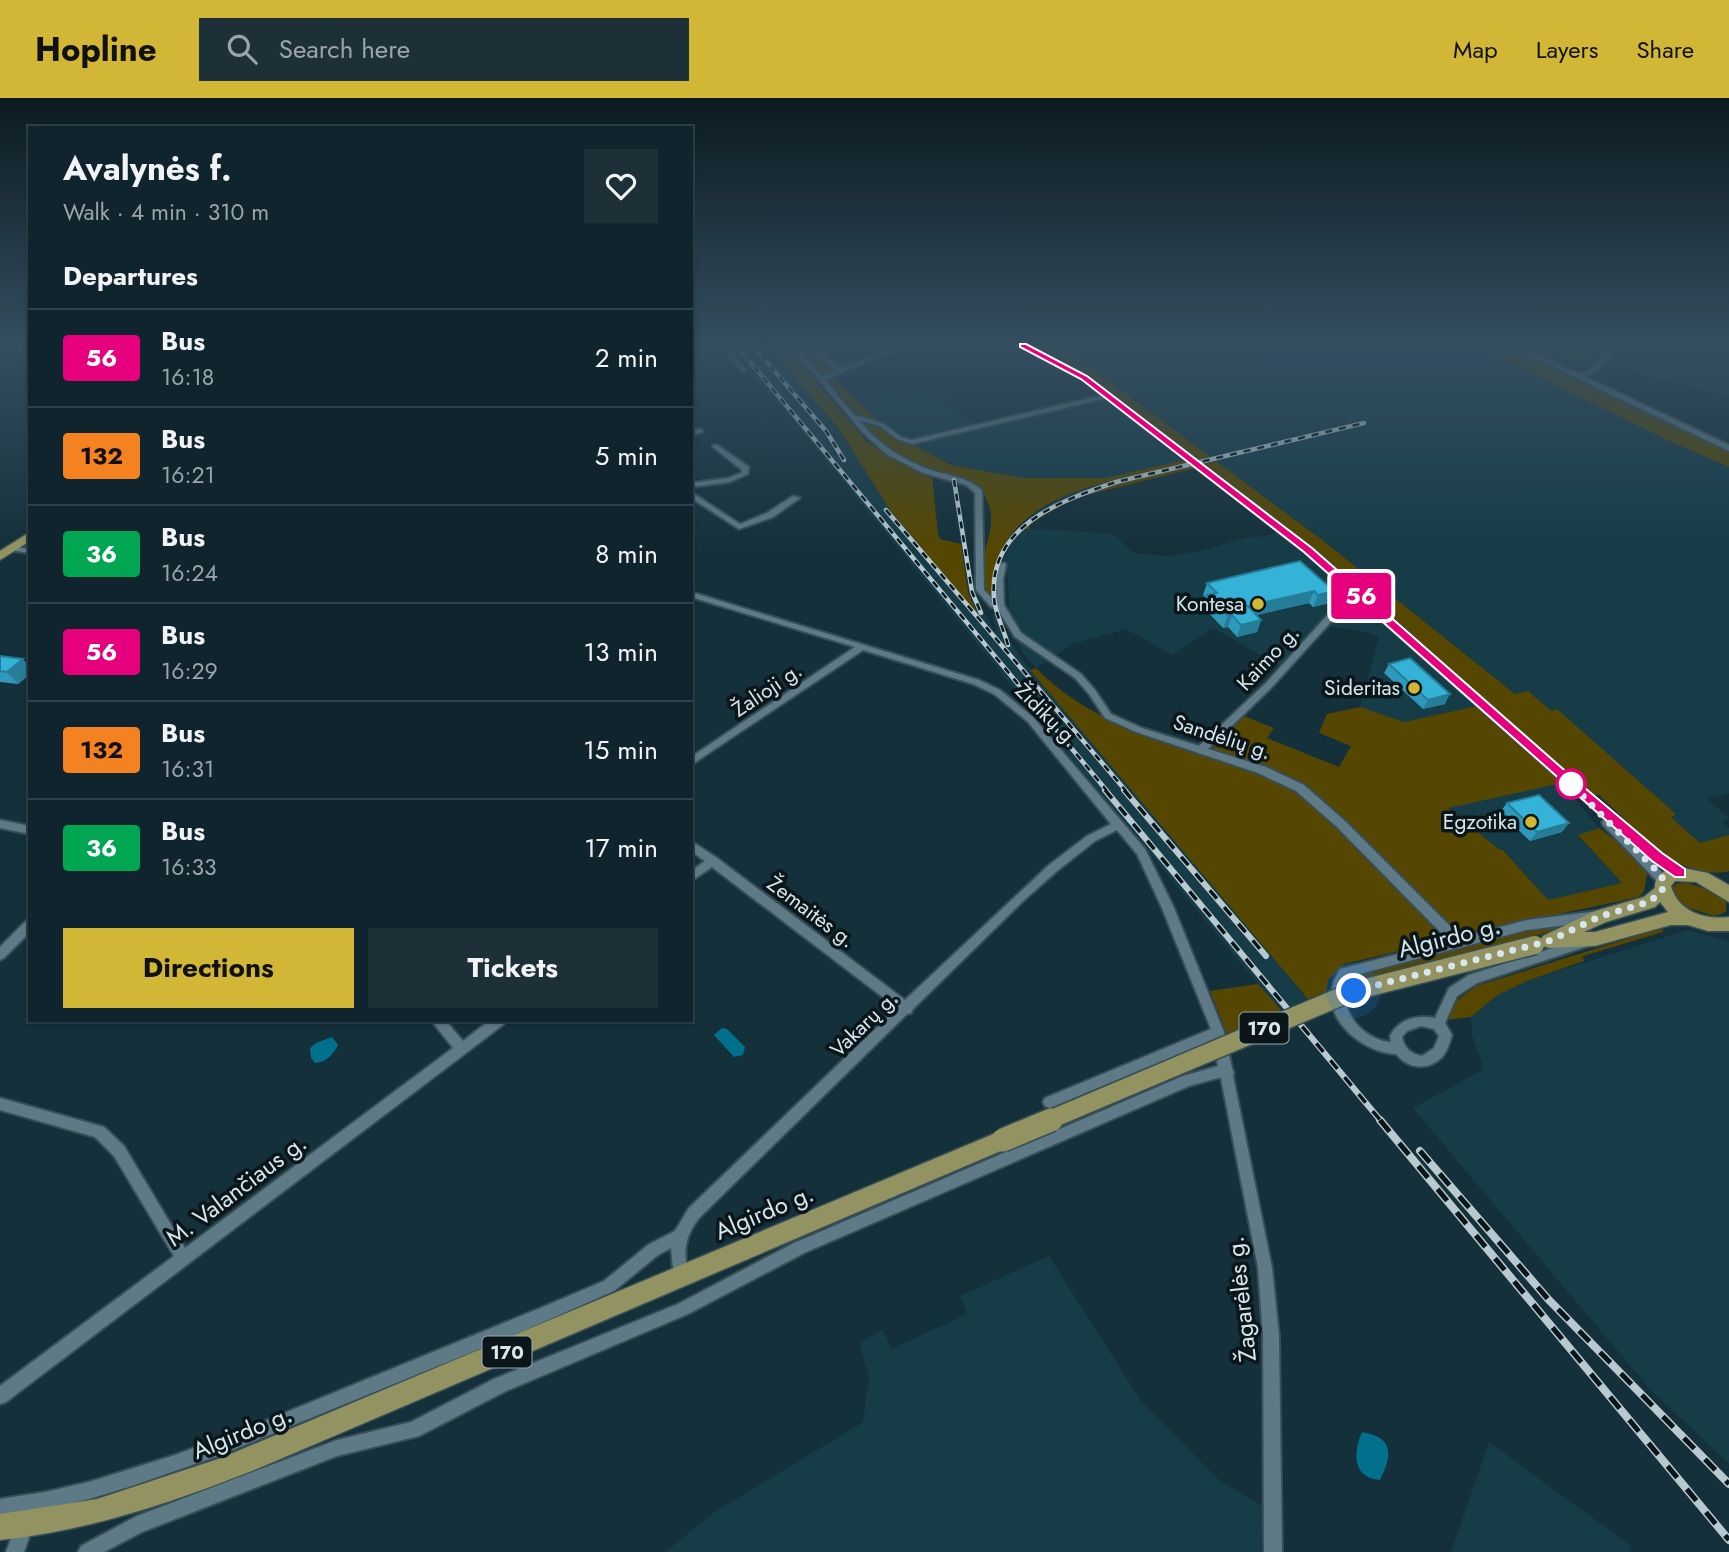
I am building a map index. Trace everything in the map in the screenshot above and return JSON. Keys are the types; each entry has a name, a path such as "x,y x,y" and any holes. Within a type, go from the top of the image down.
{"main road":[{"path":"1657,413 1729,448"},
{"path":"1665,413 1729,441"},
{"path":"0,556 28,536"},
{"path":"1680,873 1721,882 1729,895"},
{"name":"Algirdo g.","path":"1542,943 1601,916 1649,902 1670,875 1680,873"},
{"name":"Algirdo g.","path":"1663,886 1672,905 1689,918"},
{"name":"Algirdo g.","path":"0,1527 75,1518 133,1503 197,1480 683,1278 1354,991 1542,943 1595,939 1671,918 1689,918 1724,928"}],"street":[{"path":"851,415 883,425 899,438 912,442 1036,413"},
{"path":"1130,413 1298,542 1574,787 1680,873"},
{"name":"Sandėlių g.","path":"851,415 888,453 926,471 969,483 979,492 980,590 994,605 1000,605 1018,635 1077,676 1108,716 1139,730 1262,769 1300,788 1351,834 1460,943"},
{"path":"693,433 700,431"},
{"path":"693,485 730,480 744,474 746,469 715,446"},
{"path":"693,495 739,527 769,515 796,498"},
{"path":"11,548 28,551"},
{"path":"1000,605 999,579 1002,565"},
{"name":"Židikų g.","path":"693,595 976,682 997,692 1031,720 1141,852 1168,908 1220,1038"},
{"name":"Kaimo g.","path":"1201,750 1268,686 1336,611 1344,605 1365,599"},
{"name":"Žalioji g.","path":"693,761 863,646"},
{"path":"1574,787 1663,886"},
{"path":"0,824 28,830"},
{"name":"Vakarų g.","path":"678,1237 705,1203 1046,875 1097,836 1119,825"},
{"name":"Žemaitės g.","path":"693,846 907,1009"},
{"path":"693,876 713,861"},
{"path":"1399,1048 1379,1047 1359,1034 1346,1020 1338,1004 1336,990 1344,972 1527,925 1601,916"},
{"path":"0,956 28,926"},
{"path":"1438,1024 1454,992 1474,978 1538,960 1595,939"},
{"path":"1421,1021 1438,1024 1445,1032 1445,1041 1430,1060 1413,1060 1399,1048 1396,1035 1403,1027 1421,1021"},
{"path":"440,1022 462,1049"},
{"name":"M. Valančiaus g.","path":"0,1396 497,1022"},
{"path":"1050,1102 1220,1038"},
{"name":"Žagarėlės g.","path":"1220,1038 1265,1268 1271,1335 1273,1552"},
{"path":"88,1552 137,1525 337,1448 413,1430 500,1385 683,1309 799,1248 862,1220 1188,1080 1218,1072 1228,1073"},
{"path":"0,1104 99,1132 120,1151 183,1258"},
{"path":"678,1237 677,1251 683,1278"},
{"name":"Algirdo g.","path":"0,1507 71,1494 126,1479 247,1436 609,1286 653,1250 678,1237"},
{"path":"15,1552 24,1526"}],"shaded area":[{"path":"786,413 825,413 837,426 890,510 977,611 968,592 951,479 956,479 975,591 997,634 992,614 999,613 1009,640 1030,670 1308,999 1281,1010"},
{"path":"825,413 842,413 867,442 892,458 932,475 938,534 940,539 961,544 968,592 978,615 890,510 837,426"},
{"path":"855,413 870,413 880,427 951,465 1023,478 1106,478 1185,460 1190,464 1092,486 1061,498 1033,514 1011,535 996,563 992,598 982,581 991,518 989,505 980,486 906,460 883,446"},
{"path":"868,413 960,413 978,428 1042,413 1124,413 1185,460 1106,478 1023,478 951,465 880,427"},
{"path":"1136,413 1152,413 1212,458 1199,461"},
{"path":"1152,413 1612,413 1729,467 1729,793 1707,799 1729,818 1722,822 1729,828 1729,835 1700,843 1670,816 1676,814 1557,710 1551,711 1528,691 1515,694 1321,539"},
{"path":"1612,413 1650,413 1729,450 1729,467"},
{"path":"1216,461 1321,539 1515,694 1528,691 1551,711 1557,709 1676,814 1671,817 1700,843 1729,835 1729,871 1703,871 1685,866 1661,854 1599,795 1580,785 1369,596 1304,541 1203,464"},
{"path":"1190,464 1193,466 1082,494 1042,513 1022,528 1113,534 1134,553 1167,556 1280,532 1477,706 1404,722 1360,707 1379,637 1366,632 1330,627 1287,670 1213,628 1172,655 1126,629 1073,644 1036,668 1023,654 1011,631 1007,567 998,566 996,598 992,598 994,564 1008,537 1033,514 1062,497 1102,483"},
{"path":"1193,466 1196,468 1078,497 1031,522 1029,529 1021,529 1039,515 1059,503 1080,494"},
{"path":"1036,668 1073,699 1114,722 1205,756 1244,716 1274,728 1267,738 1339,767 1351,746 1319,733 1327,714 1360,707 1404,722 1477,706 1562,783 1448,808 1503,850 1548,900 1622,883 1578,835 1599,828 1626,848 1648,870 1644,891 1639,897 1344,964 1328,980 1326,992 1308,999 1030,670"},
{"path":"1562,783 1599,828 1578,836 1622,883 1548,900 1504,850 1500,850 1447,807"},
{"path":"1688,883 1718,893 1726,902 1726,912 1715,916 1678,905 1670,890 1676,884"},
{"path":"1571,924 1539,935 1344,986 1348,979 1358,973 1535,929"},
{"path":"1662,928 1663,932 1583,956 1584,961 1527,981 1496,996 1471,1017 1447,1020 1456,1001 1476,986"},
{"path":"1687,930 1729,941 1729,1464 1648,1387 1413,1108 1484,1069 1472,1035 1471,1017 1496,996 1527,981"},
{"path":"1258,984 1281,1010 1227,1034 1210,991"},
{"path":"1049,1256 1141,1401 1219,1480 1263,1506 1261,1552 665,1552 713,1513 863,1422 869,1376 859,1343 883,1329 891,1349 967,1314 960,1296"},
{"path":"1489,1442 1631,1546 1630,1552 1451,1552"}],"water":[{"path":"722,1028 727,1029 745,1047 743,1055 734,1057 714,1035"},
{"path":"332,1037 338,1045 332,1055 315,1063 311,1058 310,1048"},
{"path":"1362,1432 1380,1439 1388,1449 1387,1463 1380,1480 1364,1474 1357,1463 1357,1448"}],"building":[{"name":"Kontesa","path":"1300,561 1334,591 1318,595 1314,591 1248,606 1261,620 1241,625 1207,595 1217,593 1207,583"},
{"path":"0,656 23,659 7,672 0,671"},
{"path":"1410,658 1450,694 1428,700 1389,664"},
{"path":"1539,795 1569,823 1537,832 1507,803"}],"railway":[{"path":"792,413 1107,791"},
{"path":"810,413 826,431 844,460"},
{"path":"1008,645 995,604 995,573 1003,552 1015,535 1051,508 1116,482 1364,423"},
{"path":"954,480 972,592 981,613"},
{"path":"886,510 1126,791"},
{"path":"1105,790 1381,1121"},
{"path":"1124,790 1266,956"},
{"path":"1380,1120 1729,1540"},
{"path":"1420,1151 1548,1299 1729,1484"}],"bus line":[{"name":"56","path":"1131,413 1308,550 1574,787 1680,873"}],"place":[{"name":"Kontesa","path":"1258,604"},
{"name":"Sideritas","path":"1414,688"},
{"name":"Egzotika","path":"1531,822"}],"route":[{"path":"1354,991 1549,941 1601,916 1634,908 1656,898 1662,891 1664,880 1571,784"}]}
